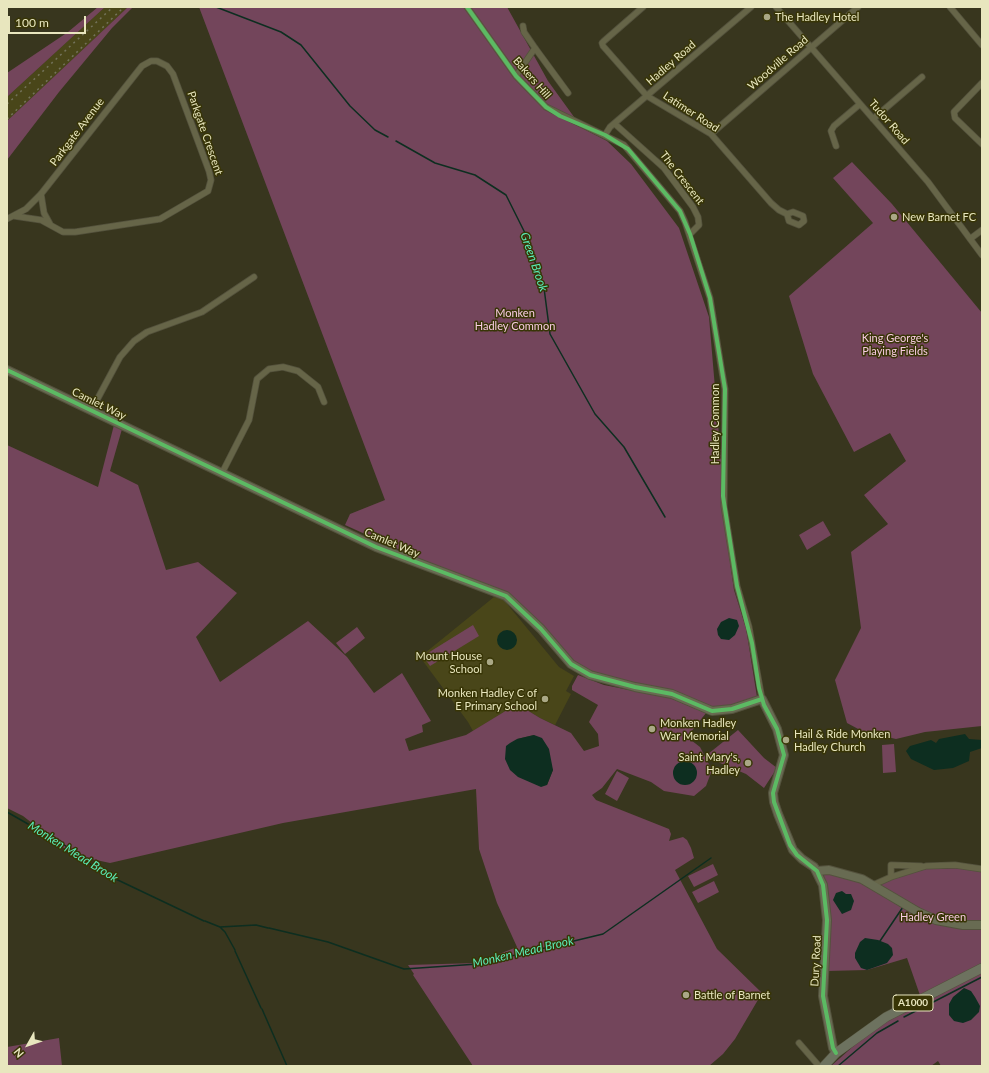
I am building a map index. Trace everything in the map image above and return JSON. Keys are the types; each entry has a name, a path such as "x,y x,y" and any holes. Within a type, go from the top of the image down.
{"main road":[{"name":"A1000","path":"824,1066 836,1053 892,1014 982,968"}],"street":[{"name":"Bakers Hill","path":"467,7 516,76 546,107 560,116 605,135"},
{"name":"Latimer Road","path":"643,7 602,43 647,96 711,134 771,202 787,214"},
{"name":"Hadley Road","path":"605,135 615,124 751,7"},
{"name":"Tudor Road","path":"776,7 928,182 982,255"},
{"name":"Woodville Road","path":"711,134 858,7"},
{"path":"950,7 982,45"},
{"path":"523,26 522,29 568,93"},
{"path":"516,76 535,48"},
{"name":"Parkgate Avenue","path":"7,219 26,209 42,194 140,68 151,61 162,63"},
{"name":"Parkgate Crescent","path":"14,216 32,218 67,232 152,221 167,216 208,191 211,176 199,142 173,74 162,63"},
{"path":"873,120 922,77"},
{"path":"916,83 921,89"},
{"path":"982,83 954,112 955,118 982,144"},
{"path":"836,146 828,130 860,104"},
{"name":"The Crescent","path":"615,124 664,168 693,207 698,217 699,225 690,234"},
{"name":"Hadley Common","path":"605,135 624,145 636,157 680,211 690,234 710,298 725,389 724,506 738,592 749,627 762,699"},
{"path":"42,194 43,206 50,224"},
{"path":"970,238 982,230"},
{"path":"92,410 120,357 134,341 148,332 202,312 254,277"},
{"path":"222,473 249,420 257,379 269,369 283,367 298,371 318,387 324,402"},
{"name":"Camlet Way","path":"7,370 376,547 506,596 532,620 571,664 590,675 635,688 672,694 712,710 732,709 762,699"},
{"path":"762,699 777,729 784,755 773,793 778,814 793,850 817,870 846,874 873,885 928,917 946,923 982,925"},
{"path":"891,877 891,865 954,866 982,869"},
{"path":"873,885 891,877 926,866"},
{"name":"Dury Road","path":"817,870 823,885 827,920 823,1000 833,1048 836,1053"},
{"path":"799,1043 819,1066"}],"shaded area":[{"path":"105,7 128,7 7,121 7,97"},
{"name":"Mount House School","path":"494,597 503,599 559,667 574,676 566,691 571,694 555,725 517,704 473,731 420,657"},
{"path":"729,618 737,620 739,626 735,635 729,640 721,639 718,635 717,629 721,622"},
{"path":"503,630 511,630 517,636 517,644 511,650 503,650 497,644 497,636"},
{"path":"965,734 969,739 982,740 982,748 970,752 969,761 953,768 934,770 911,759 906,751 910,746 931,740 936,743 939,739"},
{"path":"534,735 542,738 549,749 553,770 547,785 541,787 518,777 510,770 505,759 506,746 517,739"},
{"path":"685,761 694,764 697,773 694,782 685,785 676,782 673,773 676,764"},
{"path":"842,891 846,894 851,894 854,901 851,910 842,914 833,900 836,893"},
{"path":"865,938 878,940 888,944 892,948 893,955 887,963 867,970 861,968 855,958 855,953 860,942"},
{"path":"964,988 971,991 980,1006 979,1012 971,1020 963,1023 954,1021 949,1015 949,1004 953,997"}],"green space":[{"path":"98,7 105,7 7,97 7,73 68,32"},
{"path":"128,7 133,7 112,28 59,92 7,160 7,121"},
{"name":"Monken Hadley Common","path":"199,7 507,7 548,81 582,128 607,141 631,164 679,228 709,317 729,554 734,590 746,628 757,697 735,706 715,709 612,680 578,666 507,593 418,558 345,525 350,514 385,500"},
{"name":"King George's Playing Fields","path":"852,162 892,204 982,313 982,726 925,732 896,739 862,731 847,723 835,680 861,628 851,552 888,524 864,495 906,461 890,433 854,452 813,374 789,296 873,223 833,178"},
{"path":"114,425 122,429 110,471 138,485 166,570 198,562 237,593 196,637 220,682 308,621 347,657 374,693 402,673 431,721 422,725 423,732 405,739 409,751 466,735 517,704 540,718 571,733 584,751 599,746 598,734 589,722 598,705 572,690 572,686 578,675 604,685 670,698 706,713 687,737 700,747 712,770 706,786 694,796 664,791 651,782 617,769 602,788 592,795 596,800 669,829 671,834 669,841 683,837 687,840 694,858 675,870 717,949 762,993 735,1039 723,1054 709,1066 473,1066 413,975 414,974 408,965 476,963 517,947 497,903 479,849 476,789 283,823 110,863 73,855 23,816 7,808 7,445 98,487","holes":["534,735 553,770 547,785 517,739"]},
{"path":"823,521 831,535 807,550 799,535"},
{"path":"473,625 479,636 430,666 423,656"},
{"path":"357,627 365,638 345,654 336,643"},
{"path":"738,730 764,758 777,768 764,788 746,774 720,763 708,754"},
{"path":"894,744 896,772 883,773 882,745"},
{"path":"617,771 629,778 617,801 605,794"},
{"path":"713,864 718,875 694,887 688,876"},
{"name":"Hadley Green","path":"956,868 982,871 982,1066 941,1066 938,1061 931,1066 831,1066 866,1035 898,1013 922,1001 907,958 867,970 827,971 824,875 826,873 855,879 872,887 890,879 926,869"},
{"path":"714,881 719,892 698,903 692,892"},
{"path":"59,1038 62,1066 7,1066 7,1047"}],"waterway":[{"name":"Green Brook","path":"216,7 281,32 301,45 350,106 375,130 388,137"},
{"name":"Green Brook","path":"396,141 435,163 475,175 506,195 525,233 544,288 550,334 595,414 624,447 665,517"},
{"name":"Monken Mead Brook","path":"7,812 63,844 101,872 204,921"},
{"name":"Monken Mead Brook","path":"269,928 328,942 404,969 478,964 603,934 711,858"},
{"path":"880,941 903,907"},
{"name":"Monken Mead Brook","path":"205,921 220,927 256,925 268,928"},
{"name":"Monken Mead Brook","path":"220,927 225,932 235,950"},
{"name":"Monken Mead Brook","path":"235,951 261,1008"},
{"path":"904,1017 982,977"},
{"name":"Monken Mead Brook","path":"262,1009 287,1066"},
{"path":"838,1066 877,1033 898,1021"}],"railway":[{"path":"7,104 113,7"},
{"path":"7,119 124,7"}],"cycle path":[{"path":"467,7 516,76 546,107 560,116 605,135 628,149 680,211 690,234 710,298 725,389 723,496 737,586 752,643 759,688 764,705 777,729 784,755 773,793 774,802 790,845 797,855 817,871 823,885 827,920 823,996 833,1048 836,1053"},
{"path":"7,370 376,547 506,596 541,629 571,664 590,675 635,687 672,694 712,711 732,709 762,699"}],"place":[{"name":"The Hadley Hotel","path":"767,17"},
{"name":"New Barnet FC","path":"894,217"},
{"name":"Mount House School","path":"490,662"},
{"name":"Monken Hadley C of E Primary School","path":"545,699"},
{"name":"Monken Hadley War Memorial","path":"652,729"},
{"name":"Hail & Ride Monken Hadley Church","path":"786,740"},
{"name":"Saint Mary's, Hadley","path":"748,763"},
{"name":"Battle of Barnet","path":"686,995"}]}
